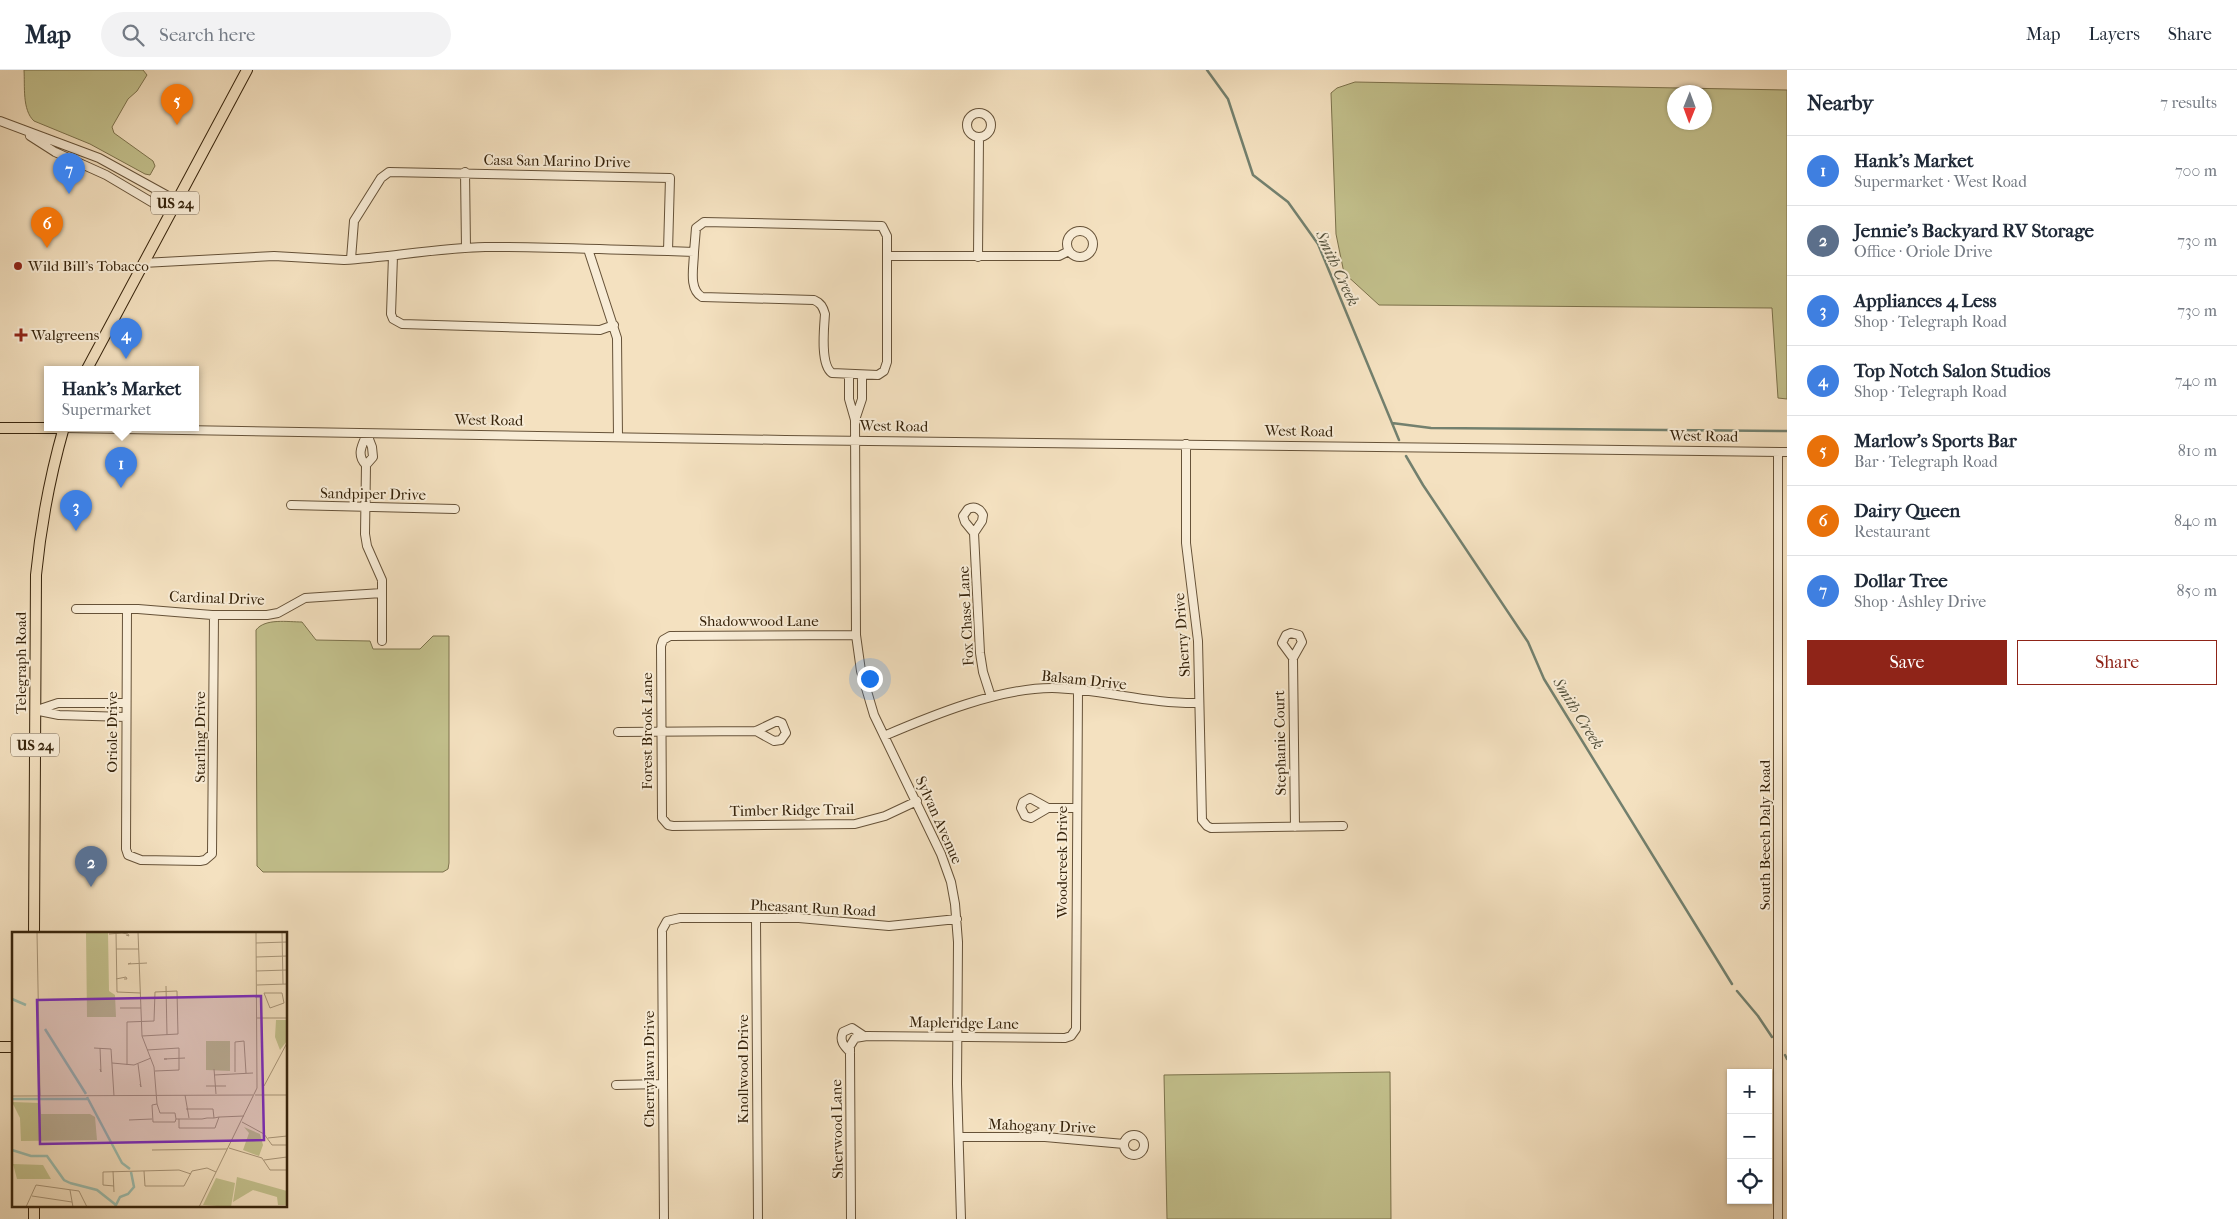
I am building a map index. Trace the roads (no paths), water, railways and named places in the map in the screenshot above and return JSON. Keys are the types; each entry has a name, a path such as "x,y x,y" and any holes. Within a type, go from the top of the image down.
{"main road":[{"name":"US 24","path":"89,366 247,70"},
{"name":"West Road","path":"0,428 44,427"},
{"name":"Telegraph Road","path":"34,932 37,710 36,575 39,538 48,487 63,431"},
{"path":"34,1206 34,1219"}],"street":[{"path":"0,121 77,148 177,201"},
{"path":"22,130 55,152 106,175 170,213"},
{"path":"978,257 979,137"},
{"path":"106,175 111,165"},
{"name":"Casa San Marino Drive","path":"352,260 354,221 384,175 395,171 670,178 668,251"},
{"path":"465,172 466,248"},
{"path":"704,222 866,224 879,225 884,228 887,236 887,365 884,371 878,375 849,375 832,373 825,366 824,314 820,304 814,300 702,297 693,286 694,252 696,228 704,222"},
{"path":"143,263 274,256 322,260 352,260 466,248 694,252"},
{"path":"588,249 614,325 618,347 618,437"},
{"path":"886,256 1058,256 1069,251"},
{"path":"393,256 391,314 393,319 402,324 600,330 614,325"},
{"path":"849,375 849,399 855,420"},
{"path":"855,420 862,399 862,375"},
{"name":"Sylvan Avenue","path":"855,420 856,635 864,686 884,736 948,870 954,893 957,919 957,1084 961,1219"},
{"name":"West Road","path":"199,430 367,434 1783,452"},
{"path":"366,465 361,460 360,452 367,434"},
{"path":"367,434 372,446 372,457 366,465 365,540 382,580 382,641"},
{"name":"Sherry Drive","path":"1186,444 1186,543 1198,635 1201,815 1204,824 1211,828 1295,827"},
{"name":"South Beech Daly Road","path":"1778,1219 1783,452"},
{"name":"Sandpiper Drive","path":"291,506 455,509"},
{"name":"Fox Chase Lane","path":"974,533 980,653 983,672 991,697"},
{"name":"Cardinal Drive","path":"76,609 127,609 214,615 278,614 305,598 382,593"},
{"name":"Oriole Drive","path":"127,609 125,847 128,855"},
{"name":"Starling Drive","path":"128,855 141,860 200,861 208,858 212,850 214,615"},
{"name":"Shadowwood Lane","path":"663,640 670,636 856,635"},
{"name":"Forest Brook Lane","path":"663,640 661,646 661,814 664,822"},
{"name":"Stephanie Court","path":"1293,658 1295,827"},
{"name":"Balsam Drive","path":"884,736 991,697 1026,689 1054,688 1160,702 1199,703"},
{"name":"Woodcreek Drive","path":"1073,1034 1076,1026 1078,691"},
{"path":"37,710 58,703 126,703"},
{"path":"37,710 59,716 126,717"},
{"path":"618,732 756,731"},
{"name":"Timber Ridge Trail","path":"664,822 673,826 848,824 885,816 916,801"},
{"path":"1048,808 1076,808"},
{"path":"1295,827 1343,826"},
{"name":"Pheasant Run Road","path":"667,920 680,918 807,919 889,926 957,919"},
{"name":"Knollwood Drive","path":"756,919 758,1219"},
{"name":"Cherrylawn Drive","path":"664,1219 662,930 667,920"},
{"path":"850,1052 842,1043 843,1032 852,1028 864,1036"},
{"name":"Mapleridge Lane","path":"853,1040 864,1036 1065,1038 1073,1034"},
{"name":"Sherwood Lane","path":"851,1219 850,1052 853,1040"},
{"path":"616,1085 663,1084"},
{"name":"Mahogany Drive","path":"959,1137 1046,1137 1124,1144"}],"waterway":[{"name":"Smith Creek","path":"1207,70 1228,99 1253,175 1288,202 1318,244 1399,440"},
{"path":"1392,423 1431,428 1787,431"},
{"name":"Smith Creek","path":"1406,456 1423,485 1528,642 1544,679 1732,984"},
{"name":"Smith Creek","path":"1737,991 1758,1016 1772,1037"},
{"name":"Smith Creek","path":"1785,1055 1787,1059"}],"place":[{"name":"Marlow's Sports Bar","path":"177,125"},
{"name":"Dollar Tree","path":"69,194"},
{"name":"Dairy Queen","path":"47,248"},
{"name":"Wild Bill's Tobacco","path":"18,266"},
{"name":"Walgreens","path":"21,335"},
{"name":"Top Notch Salon Studios","path":"126,359"},
{"name":"Hank's Market","path":"121,488"},
{"name":"Appliances 4 Less","path":"76,531"},
{"name":"Jennie's Backyard RV Storage","path":"91,887"}]}
